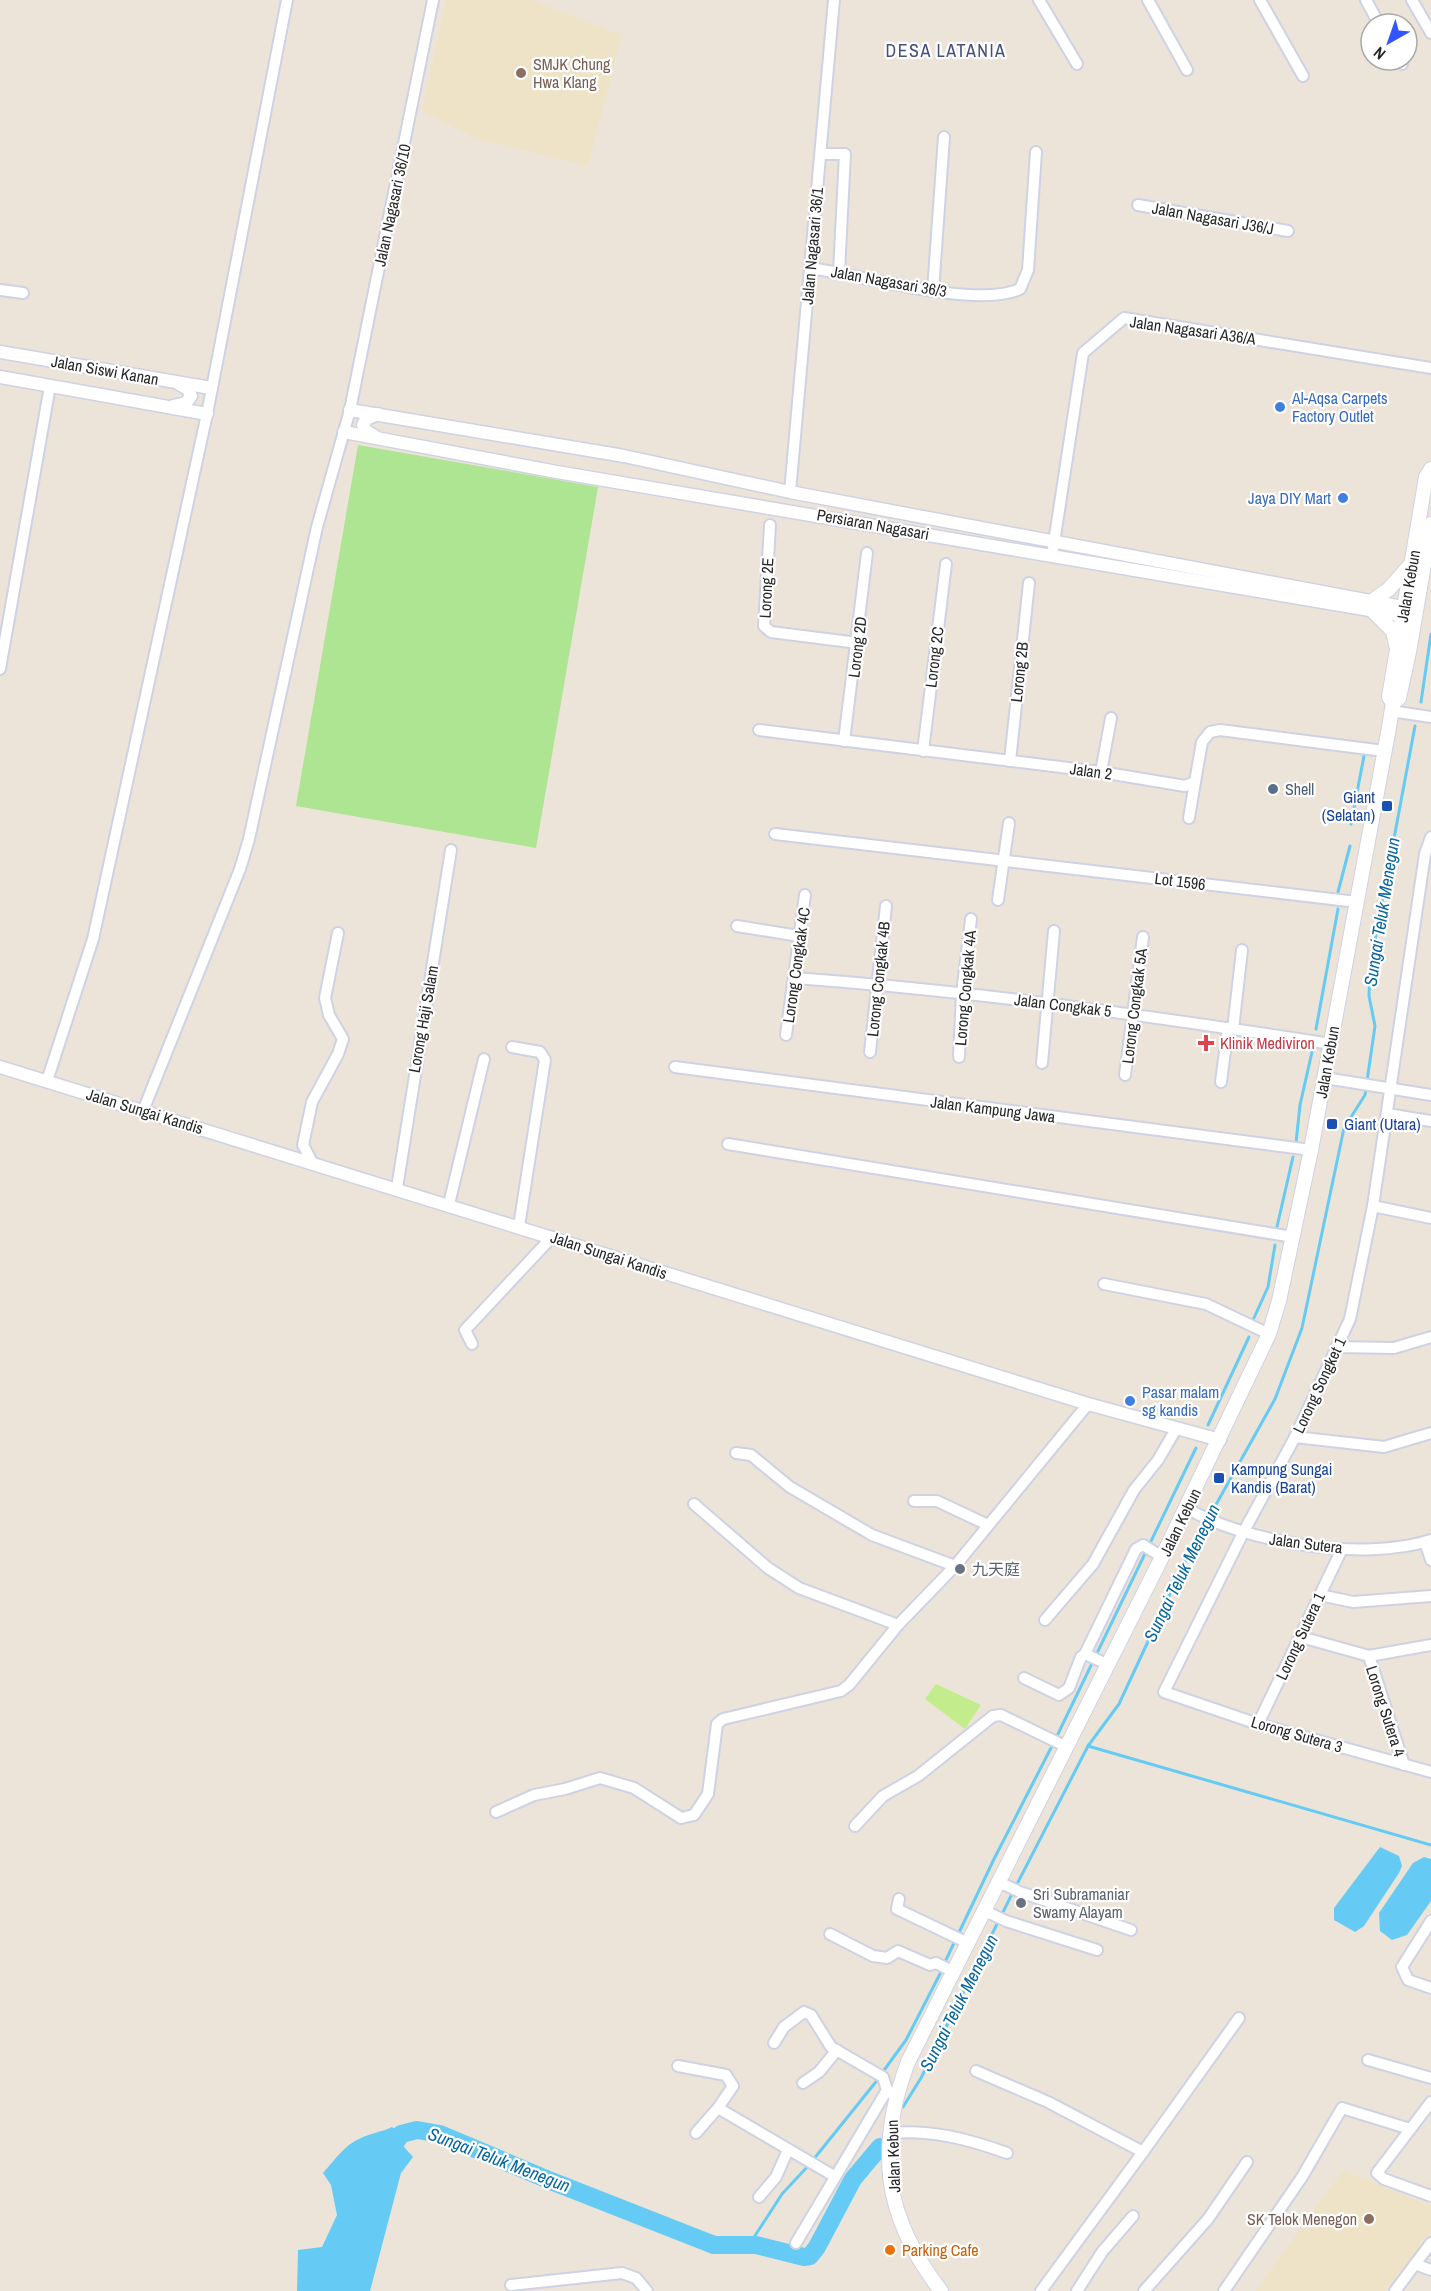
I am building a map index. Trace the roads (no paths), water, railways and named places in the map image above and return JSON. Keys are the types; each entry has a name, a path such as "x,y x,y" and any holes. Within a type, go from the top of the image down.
{"main road":[{"name":"Jalan Kebun","path":"1392,707 1399,698 1410,613 1413,561 1426,477 1431,469"},
{"name":"Jalan Kebun","path":"941,2291 917,2258 903,2232 890,2173 891,2093 908,2062 961,1940 985,1911 999,1882 1057,1742 1095,1659 1162,1557 1269,1334 1293,1237 1331,1044 1392,707 1389,697 1397,650 1410,613 1431,524"},
{"path":"1397,650 1394,631 1372,605 1413,561"}],"street":[{"path":"47,1081 93,939 207,414 286,0"},
{"name":"Jalan Nagasari 36/10","path":"143,1110 240,869 253,821 317,528 350,410 433,0"},
{"name":"Jalan Nagasari 36/1","path":"790,492 834,0"},
{"path":"1039,0 1077,64"},
{"path":"1148,0 1187,70"},
{"path":"1260,0 1303,76"},
{"path":"1412,0 1431,33"},
{"path":"933,291 944,137"},
{"name":"Jalan Nagasari 36/3","path":"810,268 933,291 1005,296 1020,289 1028,270 1036,152"},
{"path":"821,154 845,154 839,272"},
{"name":"Jalan Nagasari J36/J","path":"1138,206 1288,231"},
{"path":"0,290 22,293"},
{"name":"Jalan Nagasari A36/A","path":"1052,556 1083,353 1124,318 1431,368"},
{"name":"Jalan Siswi Kanan","path":"0,352 211,388"},
{"name":"Jalan Siswi Kanan","path":"0,377 207,414"},
{"path":"169,407 186,403 191,396 188,389 176,382"},
{"path":"0,669 50,386"},
{"name":"Persiaran Nagasari","path":"350,410 624,456 790,492 1410,613"},
{"path":"377,438 366,431 363,425 366,419 378,414"},
{"name":"Persiaran Nagasari","path":"344,432 1052,556 1372,605"},
{"name":"Lorong 2E","path":"770,525 764,626 771,632 858,643"},
{"name":"Lorong 2D","path":"844,741 858,643 867,553"},
{"name":"Lorong 2C","path":"923,751 946,564"},
{"name":"Lorong 2B","path":"1010,761 1029,583"},
{"path":"1392,707 1431,717"},
{"path":"1101,772 1111,718"},
{"name":"Jalan 2","path":"759,730 1101,772 1185,786 1196,782"},
{"path":"1189,818 1202,742 1210,732 1220,730 1384,751"},
{"path":"998,900 1009,824"},
{"name":"Lot 1596","path":"776,834 1357,902"},
{"name":"Lorong Songket 1","path":"1164,1692 1243,1533 1295,1437 1350,1319 1373,1206 1425,854 1431,837"},
{"name":"Lorong Haji Salam","path":"397,1188 451,850"},
{"name":"Lorong Congkak 4C","path":"786,1035 805,894"},
{"name":"Lorong Congkak 4B","path":"870,1052 886,906"},
{"name":"Lorong Congkak 4A","path":"959,1057 962,993 971,919"},
{"path":"737,926 799,936"},
{"path":"1042,1063 1054,931"},
{"path":"312,1162 303,1145 312,1102 338,1054 343,1039 329,1015 325,998 338,933"},
{"name":"Lorong Congkak 5A","path":"1125,1075 1143,937"},
{"path":"1221,1082 1242,950"},
{"name":"Jalan Congkak 5","path":"794,978 878,984 1134,1013 1331,1044"},
{"path":"512,1047 540,1052 545,1060 519,1226"},
{"path":"449,1204 484,1059"},
{"name":"Jalan Sungai Kandis","path":"0,1066 1088,1404 1220,1440"},
{"name":"Jalan Kampung Jawa","path":"675,1068 1311,1150"},
{"path":"1324,1078 1431,1095"},
{"path":"1387,1114 1431,1121"},
{"path":"728,1144 1293,1237"},
{"path":"1373,1206 1431,1218"},
{"path":"472,1344 465,1330 552,1237"},
{"path":"1104,1284 1206,1304 1269,1334"},
{"path":"1336,1347 1394,1348 1431,1337"},
{"path":"496,1812 534,1795 565,1789 600,1778 634,1788 681,1818 694,1815 708,1794 717,1724 723,1719 841,1691 849,1685 898,1625 955,1566 1088,1404"},
{"path":"1045,1620 1093,1564 1134,1490 1158,1460 1176,1429"},
{"path":"1295,1437 1384,1447 1431,1434"},
{"path":"736,1454 751,1455 790,1488 872,1535 955,1566"},
{"path":"914,1501 937,1501 988,1524"},
{"path":"694,1504 768,1568 799,1588 898,1625"},
{"name":"Jalan Sutera","path":"1186,1508 1215,1523 1243,1533 1342,1549 1394,1547 1428,1541"},
{"path":"1428,1541 1431,1560"},
{"path":"1024,1678 1059,1695 1068,1688 1081,1657 1095,1659 1129,1558 1139,1545 1162,1557"},
{"name":"Lorong Sutera 1","path":"1258,1724 1342,1549"},
{"path":"1320,1595 1353,1602 1431,1596"},
{"path":"1301,1637 1369,1656 1431,1645"},
{"name":"Lorong Sutera 4","path":"1369,1656 1404,1765"},
{"name":"Lorong Sutera 3","path":"1164,1692 1258,1724 1431,1772"},
{"path":"855,1826 883,1796 918,1776 993,1716 1001,1715 1057,1742"},
{"path":"999,1882 1017,1891 1131,1930"},
{"path":"899,1899 897,1909 961,1940"},
{"path":"985,1911 1002,1919 1097,1950"},
{"path":"1431,1921 1404,1960 1403,1974 1415,1984 1431,1988"},
{"path":"830,1934 873,1956 887,1958 898,1951 930,1965 936,1963 947,1969"},
{"path":"774,2043 784,2026 804,2012 811,2015 831,2047 881,2075 891,2093 834,2176 796,2243"},
{"path":"1041,2291 1239,2018"},
{"path":"803,2083 819,2072 837,2050"},
{"path":"1368,2060 1431,2078"},
{"path":"678,2066 726,2075 733,2086 718,2108 696,2133"},
{"path":"976,2071 1048,2102 1143,2152"},
{"path":"1431,2102 1377,2173 1384,2179 1431,2196"},
{"path":"718,2108 834,2176"},
{"path":"1224,2291 1302,2177 1342,2108 1410,2129"},
{"path":"889,2133 914,2131 932,2133 971,2140 1007,2153"},
{"path":"759,2198 776,2177 788,2150"},
{"path":"1144,2291 1208,2219 1247,2162"},
{"path":"1077,2291 1102,2252 1133,2216"},
{"path":"1395,2291 1431,2243"},
{"path":"1415,2264 1431,2270"},
{"path":"511,2285 622,2273 636,2278 647,2291"}],"water":[{"path":"1380,1847 1399,1856 1402,1866 1364,1926 1355,1932 1334,1920 1334,1908"},
{"path":"1424,1857 1431,1859 1431,1901 1407,1935 1392,1940 1380,1931 1379,1913 1413,1863"},
{"path":"392,2127 401,2134 404,2147 413,2157 401,2173 370,2291 297,2291 298,2250 322,2247 337,2215 331,2185 323,2173 340,2153 355,2141"}],"waterway":[{"name":"Sungai Teluk Menegun","path":"1421,702 1431,634"},
{"name":"Sungai Teluk Menegun","path":"1016,1886 1088,1746 1119,1704 1189,1553 1275,1399 1302,1328 1344,1128 1365,1095 1375,1026 1369,996 1370,967 1415,726"},
{"path":"1351,824 1364,756"},
{"path":"1338,892 1350,846"},
{"path":"1316,1029 1338,909"},
{"path":"1296,1143 1300,1105 1312,1052"},
{"path":"1276,1231 1293,1157"},
{"path":"1253,1320 1268,1287 1275,1245"},
{"path":"1208,1425 1249,1337"},
{"path":"1056,1738 1196,1448"},
{"path":"944,1964 994,1859 1053,1744"},
{"path":"1088,1746 1431,1845"},
{"name":"Sungai Teluk Menegun","path":"1001,1916 1013,1892"},
{"name":"Sungai Teluk Menegun","path":"903,2107 921,2078 998,1922"},
{"path":"882,2073 906,2040 942,1970"},
{"path":"813,2160 879,2078"},
{"name":"Sungai Teluk Menegun","path":"388,2154 401,2134 417,2130 440,2134 551,2181 714,2245 756,2245 804,2257 810,2256 817,2247 853,2179 880,2147"},
{"path":"749,2245 782,2194 809,2165"}],"place":[{"name":"SMJK Chung Hwa Klang","path":"521,73"},
{"name":"Al-Aqsa Carpets Factory Outlet","path":"1280,407"},
{"name":"Jaya DIY Mart","path":"1343,498"},
{"name":"Shell","path":"1273,789"},
{"name":"Giant (Selatan)","path":"1387,806"},
{"name":"Klinik Mediviron","path":"1206,1043"},
{"name":"Giant (Utara)","path":"1332,1124"},
{"name":"Pasar malam sg kandis","path":"1130,1401"},
{"name":"Kampung Sungai Kandis (Barat)","path":"1219,1478"},
{"name":"九天庭","path":"960,1569"},
{"name":"Sri Subramaniar Swamy Alayam","path":"1021,1903"},
{"name":"SK Telok Menegon","path":"1369,2219"},
{"name":"Parking Cafe","path":"890,2250"}],"district":[{"name":"DESA LATANIA","path":"946,51"}]}
